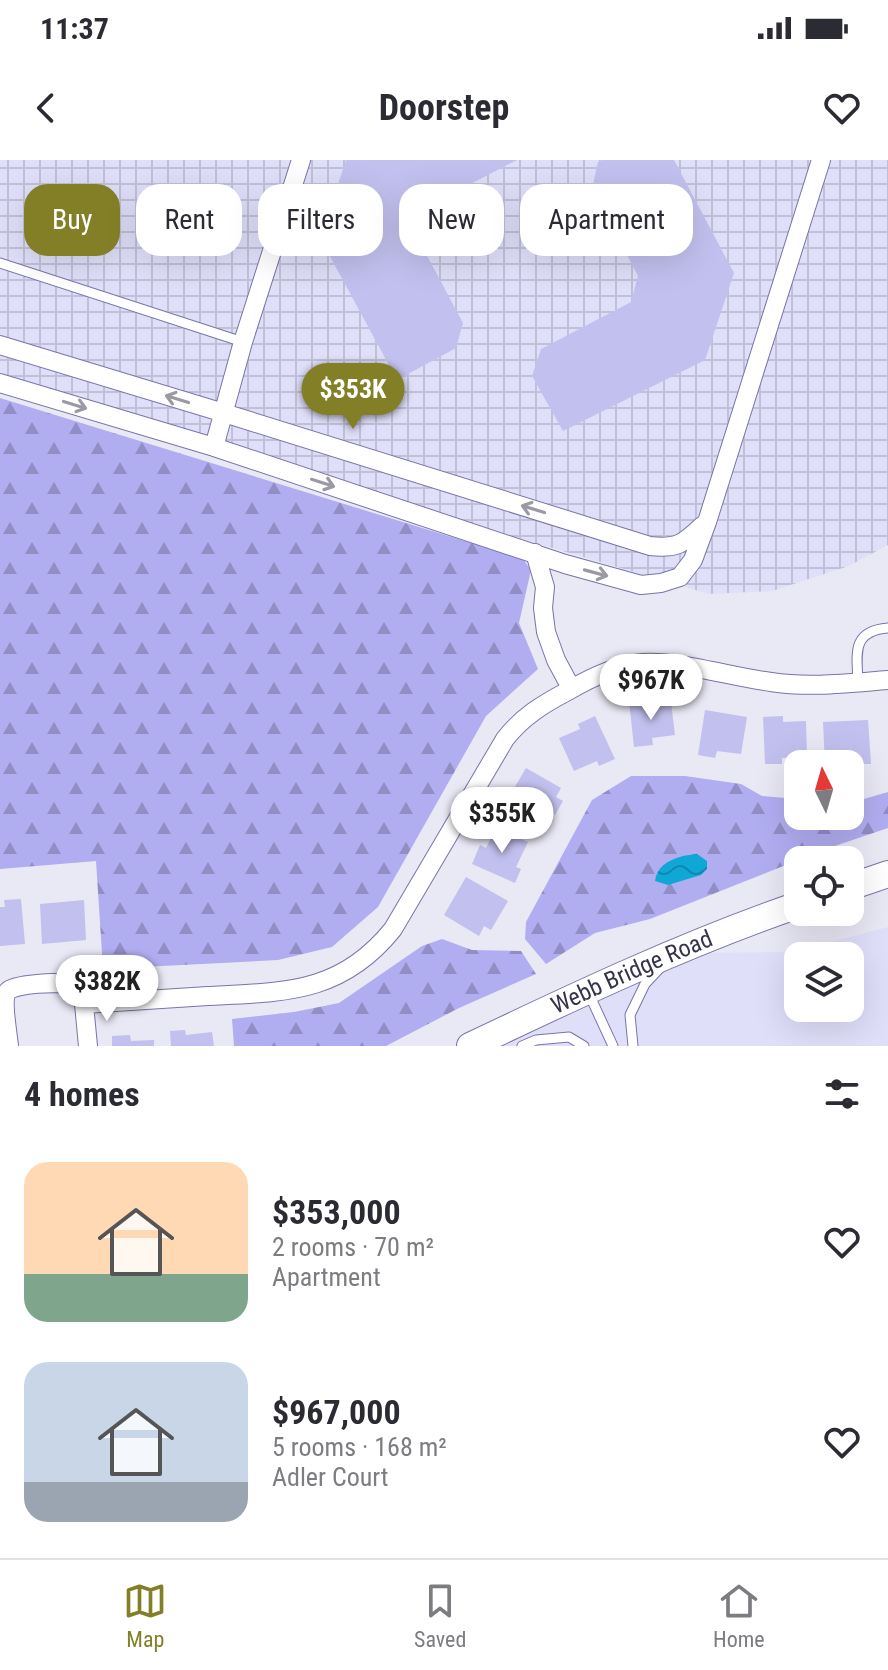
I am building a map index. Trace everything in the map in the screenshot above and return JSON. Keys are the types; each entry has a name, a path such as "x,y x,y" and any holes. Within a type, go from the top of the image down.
{"street":[{"path":"214,447 243,342 301,160"},
{"path":"0,383 214,447 565,564 641,585 661,583 680,577 693,560 821,160"},
{"path":"0,345 650,546 675,547 707,522"},
{"path":"535,553 545,587 543,608 546,632 571,688"},
{"path":"545,587 565,564"},
{"path":"84,1004 297,990 329,979 355,965 380,946 405,912 511,732 530,713 571,688 614,670 643,663 685,667 773,683 807,685 888,680"},
{"path":"864,882 888,874"},
{"name":"Webb Bridge Road","path":"470,1046 587,991 784,910"},
{"path":"9,1046 4,999 7,991 13,987 58,982 74,989 84,1004 88,1046"}],"lane":[{"path":"0,263 243,342"},
{"path":"858,682 858,646 862,637 870,631 888,628"},
{"path":"633,1046 630,1015 645,984 675,953"},
{"path":"587,991 613,1046"},
{"path":"522,1046 536,1040 569,1037 584,1046"}],"shaded area":[{"path":"0,160 888,160 888,545 849,566 772,591 709,594 0,386"},
{"path":"888,927 888,1046 468,1046 675,953 784,952 784,1022 864,1022 864,942 831,942"}],"green space":[{"path":"0,398 523,559 531,570 519,623 538,669 486,716 378,907 332,947 278,960 103,969 96,861 0,869"},
{"path":"631,776 685,776 741,784 762,796 784,798 784,830 864,830 864,799 888,792 888,828 835,846 784,846 784,866 650,919 595,933 546,964 525,939 526,922 592,800"},
{"path":"442,939 472,950 521,951 536,974 459,1008 386,1046 234,1046 232,1019 339,1003 422,946"}],"water":[{"path":"697,854 707,861 707,869 701,875 668,885 655,881 665,864"}],"building":[{"path":"346,160 517,160 470,184 399,184 399,256 427,256 463,323 456,348 397,380 330,256 383,256 383,184 338,184"},
{"path":"674,160 687,184 593,184 598,162"},
{"path":"693,196 734,273 705,360 563,431 532,376 541,349 631,302 638,276 628,256 693,256"},
{"path":"647,698 648,705 671,702 675,735 652,738 653,745 634,747 629,701"},
{"path":"705,710 747,717 741,754 717,751 715,758 698,755"},
{"path":"595,716 615,759 599,766 597,761 574,771 559,738 580,729 578,724"},
{"path":"783,716 783,722 806,721 807,750 784,750 782,764 765,764 763,717"},
{"path":"868,720 871,764 864,764 864,750 824,750 823,722"},
{"path":"526,768 561,788 556,797 563,801 555,815 548,811 538,827 503,807"},
{"path":"496,828 528,842 516,867 521,869 515,883 472,864 480,845 486,848"},
{"path":"466,877 508,901 491,930 484,926 479,936 444,915"},
{"path":"21,899 25,944 0,946 0,907 5,907 4,900"},
{"path":"84,900 86,940 42,944 40,904"},
{"path":"185,1030 186,1035 212,1032 214,1046 171,1046 170,1031"},
{"path":"130,1035 131,1041 154,1040 154,1046 112,1046 112,1036"}]}
